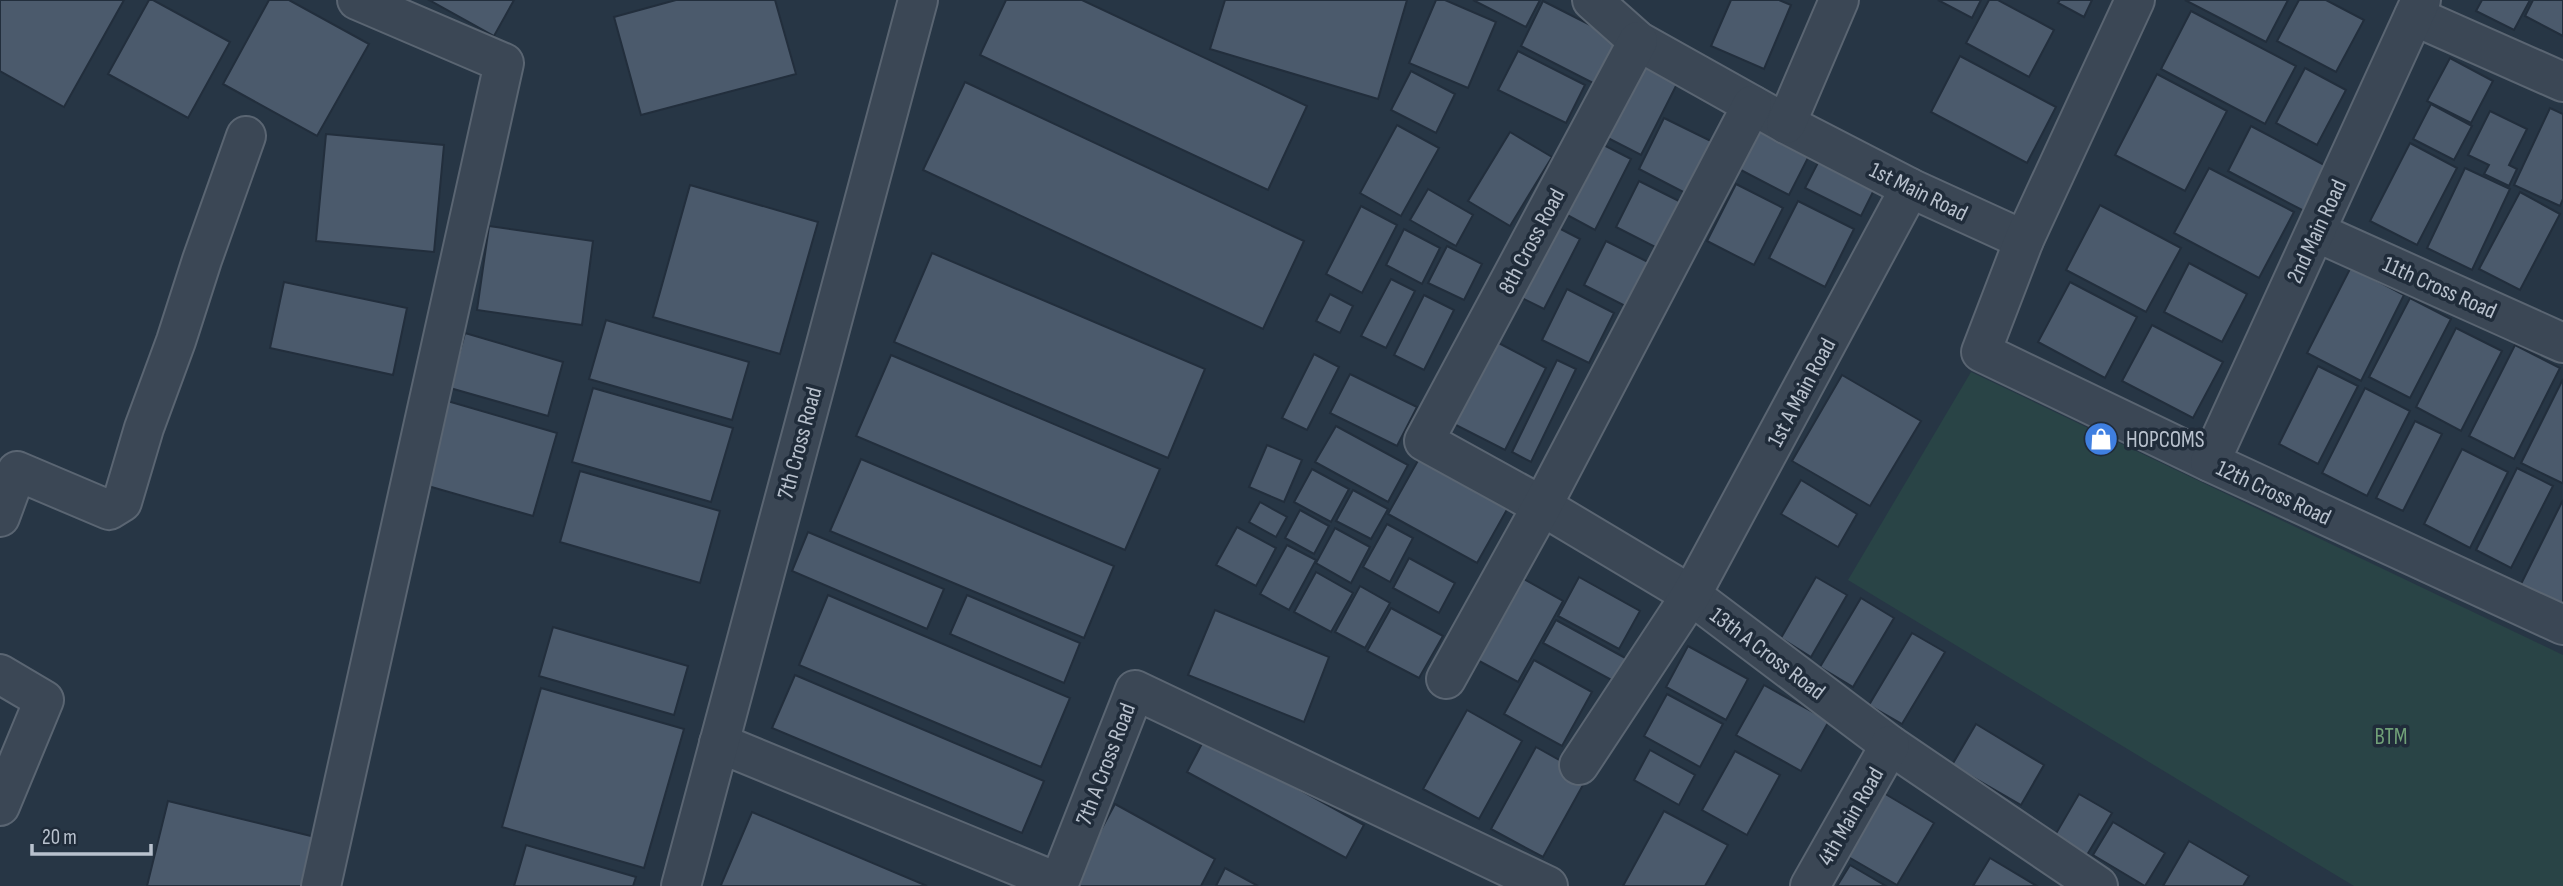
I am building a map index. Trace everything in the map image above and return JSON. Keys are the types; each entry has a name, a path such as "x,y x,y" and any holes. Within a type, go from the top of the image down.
{"street":[{"path":"321,886 504,63 356,0"},
{"name":"7th Cross Road","path":"681,886 918,0"},
{"name":"1st Main Road","path":"1592,0 1638,41 1786,124 1910,188 2024,240"},
{"path":"1786,124 1839,0"},
{"path":"2024,240 2135,0"},
{"path":"2417,8 2563,82"},
{"name":"2nd Main Road","path":"2210,462 2417,8"},
{"name":"8th Cross Road","path":"1424,441 1638,41"},
{"path":"1446,679 1542,506 1752,104"},
{"path":"0,517 8,467 110,510 122,502 144,428 246,136"},
{"name":"1st A Main Road","path":"1579,765 1692,595 1910,188"},
{"name":"11th Cross Road","path":"2316,232 2563,343"},
{"name":"12th Cross Road","path":"2024,240 1981,352 2210,462 2563,625"},
{"name":"13th A Cross Road","path":"1424,441 1542,506 1692,595 1890,746 2098,886"},
{"path":"0,674 44,700 9,756 0,806"},
{"name":"7th A Cross Road","path":"719,743 1060,885 1135,690 1548,886"},
{"name":"4th Main Road","path":"1810,886 1890,746"}],"green space":[{"name":"BTM","path":"1971,372 2563,655 2563,886 2354,886 1848,580"}],"building":[{"path":"0,0 124,0 64,107 0,71"},
{"path":"149,0 230,42 188,118 108,74"},
{"path":"269,0 289,0 369,44 317,136 223,84"},
{"path":"429,0 514,0 494,36"},
{"path":"676,0 775,0 796,74 641,115 614,17"},
{"path":"1006,0 1082,0 1307,106 1268,190 980,55"},
{"path":"1225,0 1407,0 1378,99 1210,49"},
{"path":"1436,0 1445,0 1496,22 1468,88 1409,63"},
{"path":"1473,0 1540,0 1526,27"},
{"path":"1731,0 1779,0 1791,5 1764,69 1711,46"},
{"path":"1938,0 1981,0 1972,18"},
{"path":"1989,0 1998,0 2054,30 2029,77 1966,43"},
{"path":"2060,0 2092,0 2084,17 2058,3"},
{"path":"2185,0 2288,0 2266,42"},
{"path":"2299,0 2326,0 2364,20 2336,72 2277,41"},
{"path":"2482,0 2530,0 2514,30 2476,11"},
{"path":"2533,0 2563,0 2563,36 2525,16"},
{"path":"1543,1 1618,39 1595,84 1521,46"},
{"path":"2191,11 2296,66 2265,124 2161,69"},
{"path":"1518,51 1585,85 1566,123 1498,90"},
{"path":"1960,56 2056,107 2027,163 1931,112"},
{"path":"2450,58 2493,81 2471,123 2427,101"},
{"path":"1638,63 1678,82 1641,155 1602,135"},
{"path":"2305,68 2346,90 2317,145 2276,123"},
{"path":"1411,71 1455,94 1436,133 1391,110"},
{"path":"2157,74 2227,111 2185,191 2115,155"},
{"path":"965,82 1304,241 1263,329 923,170"},
{"path":"2431,104 2472,126 2454,160 2413,139"},
{"path":"2550,108 2563,114 2563,199 2560,206 2514,185"},
{"path":"2490,111 2527,129 2509,165 2517,169 2509,186 2484,174 2489,165 2468,155"},
{"path":"1664,118 1717,144 1691,196 1639,169"},
{"path":"1760,122 1813,148 1789,195 1737,168"},
{"path":"1397,125 1439,148 1401,216 1360,193"},
{"path":"2251,126 2328,167 2304,211 2228,171"},
{"path":"1510,132 1552,157 1510,226 1468,201"},
{"path":"326,134 444,145 434,252 316,241"},
{"path":"1592,139 1631,159 1595,230 1556,209"},
{"path":"2410,143 2457,168 2417,245 2370,221"},
{"path":"1823,153 1878,182 1861,216 1805,188"},
{"path":"2209,168 2294,212 2259,278 2174,233"},
{"path":"2465,168 2510,189 2472,270 2427,248"},
{"path":"1639,181 1685,204 1661,250 1616,227"},
{"path":"1736,184 1783,208 1754,265 1707,241"},
{"path":"690,185 818,222 780,354 653,317"},
{"path":"1428,189 1473,215 1456,246 1410,220"},
{"path":"2520,192 2560,214 2520,290 2479,269"},
{"path":"1798,201 1854,229 1825,287 1769,258"},
{"path":"2100,205 2181,248 2146,312 2066,270"},
{"path":"1361,206 1397,225 1362,293 1326,274"},
{"path":"1551,224 1580,239 1544,309 1516,295"},
{"path":"489,226 593,241 582,325 477,310"},
{"path":"1404,229 1440,248 1422,284 1386,265"},
{"path":"1606,241 1658,267 1635,311 1584,285"},
{"path":"1447,246 1482,264 1464,300 1428,283"},
{"path":"932,253 1205,369 1168,458 894,342"},
{"path":"2189,263 2247,294 2222,342 2164,312"},
{"path":"2351,267 2404,295 2361,381 2307,353"},
{"path":"1391,279 1415,291 1386,348 1361,336"},
{"path":"284,282 407,308 393,375 270,348"},
{"path":"2070,282 2137,317 2105,378 2038,342"},
{"path":"1567,289 1614,313 1589,363 1542,340"},
{"path":"1330,294 1353,306 1340,333 1316,321"},
{"path":"1424,295 1454,310 1424,370 1394,355"},
{"path":"2410,298 2451,319 2410,398 2369,377"},
{"path":"606,320 749,362 732,420 589,379"},
{"path":"2152,325 2223,362 2193,418 2122,381"},
{"path":"2456,328 2502,351 2461,431 2416,407"},
{"path":"465,333 563,362 548,416 450,388"},
{"path":"1491,339 1546,368 1505,450 1450,422"},
{"path":"2515,345 2560,368 2514,459 2469,436"},
{"path":"1314,354 1339,367 1307,430 1282,418"},
{"path":"891,355 1160,469 1125,550 856,436"},
{"path":"1557,360 1576,369 1531,462 1512,452"},
{"path":"2318,366 2358,386 2318,464 2279,444"},
{"path":"1350,374 1417,407 1397,446 1330,413"},
{"path":"1842,375 1921,421 1870,506 1792,461"},
{"path":"2563,379 2563,482 2562,483 2521,463"},
{"path":"593,388 733,428 711,502 572,462"},
{"path":"2365,388 2410,411 2367,496 2322,473"},
{"path":"444,400 557,433 533,516 421,484"},
{"path":"2415,421 2442,434 2403,511 2376,498"},
{"path":"1336,426 1408,465 1388,502 1315,462"},
{"path":"1267,445 1302,460 1284,502 1249,487"},
{"path":"2462,449 2508,472 2470,548 2424,524"},
{"path":"1420,457 1509,506 1477,563 1388,514"},
{"path":"861,459 1114,566 1084,638 830,531"},
{"path":"2517,468 2553,486 2511,568 2476,550"},
{"path":"1312,469 1349,489 1331,522 1294,502"},
{"path":"580,471 720,511 700,583 560,542"},
{"path":"1801,480 1857,514 1838,547 1781,514"},
{"path":"1353,490 1388,509 1371,539 1336,521"},
{"path":"2563,500 2563,608 2520,586"},
{"path":"1260,502 1287,517 1276,537 1249,522"},
{"path":"1300,510 1329,526 1314,554 1285,538"},
{"path":"1387,524 1413,538 1390,582 1363,567"},
{"path":"1237,527 1276,548 1256,586 1216,565"},
{"path":"1335,528 1370,547 1351,583 1316,563"},
{"path":"808,532 944,589 927,629 792,571"},
{"path":"1287,545 1316,560 1289,610 1260,594"},
{"path":"1409,558 1455,583 1439,613 1393,588"},
{"path":"1316,572 1353,593 1331,632 1294,612"},
{"path":"1515,574 1563,601 1518,682 1470,656"},
{"path":"1579,577 1640,611 1619,649 1558,616"},
{"path":"1816,577 1847,595 1811,657 1781,638"},
{"path":"1360,586 1390,603 1365,648 1335,632"},
{"path":"828,595 1070,698 1041,767 799,665"},
{"path":"967,595 1080,643 1064,683 950,634"},
{"path":"1861,598 1894,618 1853,687 1820,667"},
{"path":"1391,608 1443,636 1419,678 1367,651"},
{"path":"1215,610 1329,657 1304,722 1188,675"},
{"path":"1556,620 1629,660 1617,683 1543,643"},
{"path":"553,627 688,666 674,715 539,676"},
{"path":"1912,633 1945,652 1902,724 1869,705"},
{"path":"1688,646 1748,679 1726,720 1666,687"},
{"path":"1534,660 1592,692 1562,746 1504,714"},
{"path":"795,675 1044,781 1022,833 772,728"},
{"path":"1764,685 1829,721 1801,771 1736,735"},
{"path":"541,688 684,729 644,868 502,827"},
{"path":"1667,694 1723,724 1700,767 1644,736"},
{"path":"1467,710 1522,741 1479,819 1423,789"},
{"path":"1976,724 2044,765 2021,805 1952,765"},
{"path":"1205,738 1364,825 1346,858 1187,772"},
{"path":"1536,747 1588,776 1543,857 1491,829"},
{"path":"1650,750 1695,775 1679,805 1634,780"},
{"path":"1735,751 1780,775 1747,835 1702,810"},
{"path":"1882,792 1934,823 1897,885 1845,855"},
{"path":"2079,794 2112,813 2087,855 2054,837"},
{"path":"168,801 315,837 303,886 147,886"},
{"path":"1115,804 1215,859 1201,886 1080,886 1073,882"},
{"path":"1664,811 1728,845 1705,886 1623,886"},
{"path":"752,812 927,886 722,886"},
{"path":"2113,822 2165,853 2145,886 2093,855"},
{"path":"2189,841 2249,876 2243,886 2163,886"},
{"path":"526,845 636,877 633,886 514,886"},
{"path":"1990,858 2037,886 1973,886"},
{"path":"1850,865 1886,886 1837,886"},
{"path":"1225,868 1258,886 1216,886"}],"place":[{"name":"HOPCOMS","path":"2101,439"}]}
